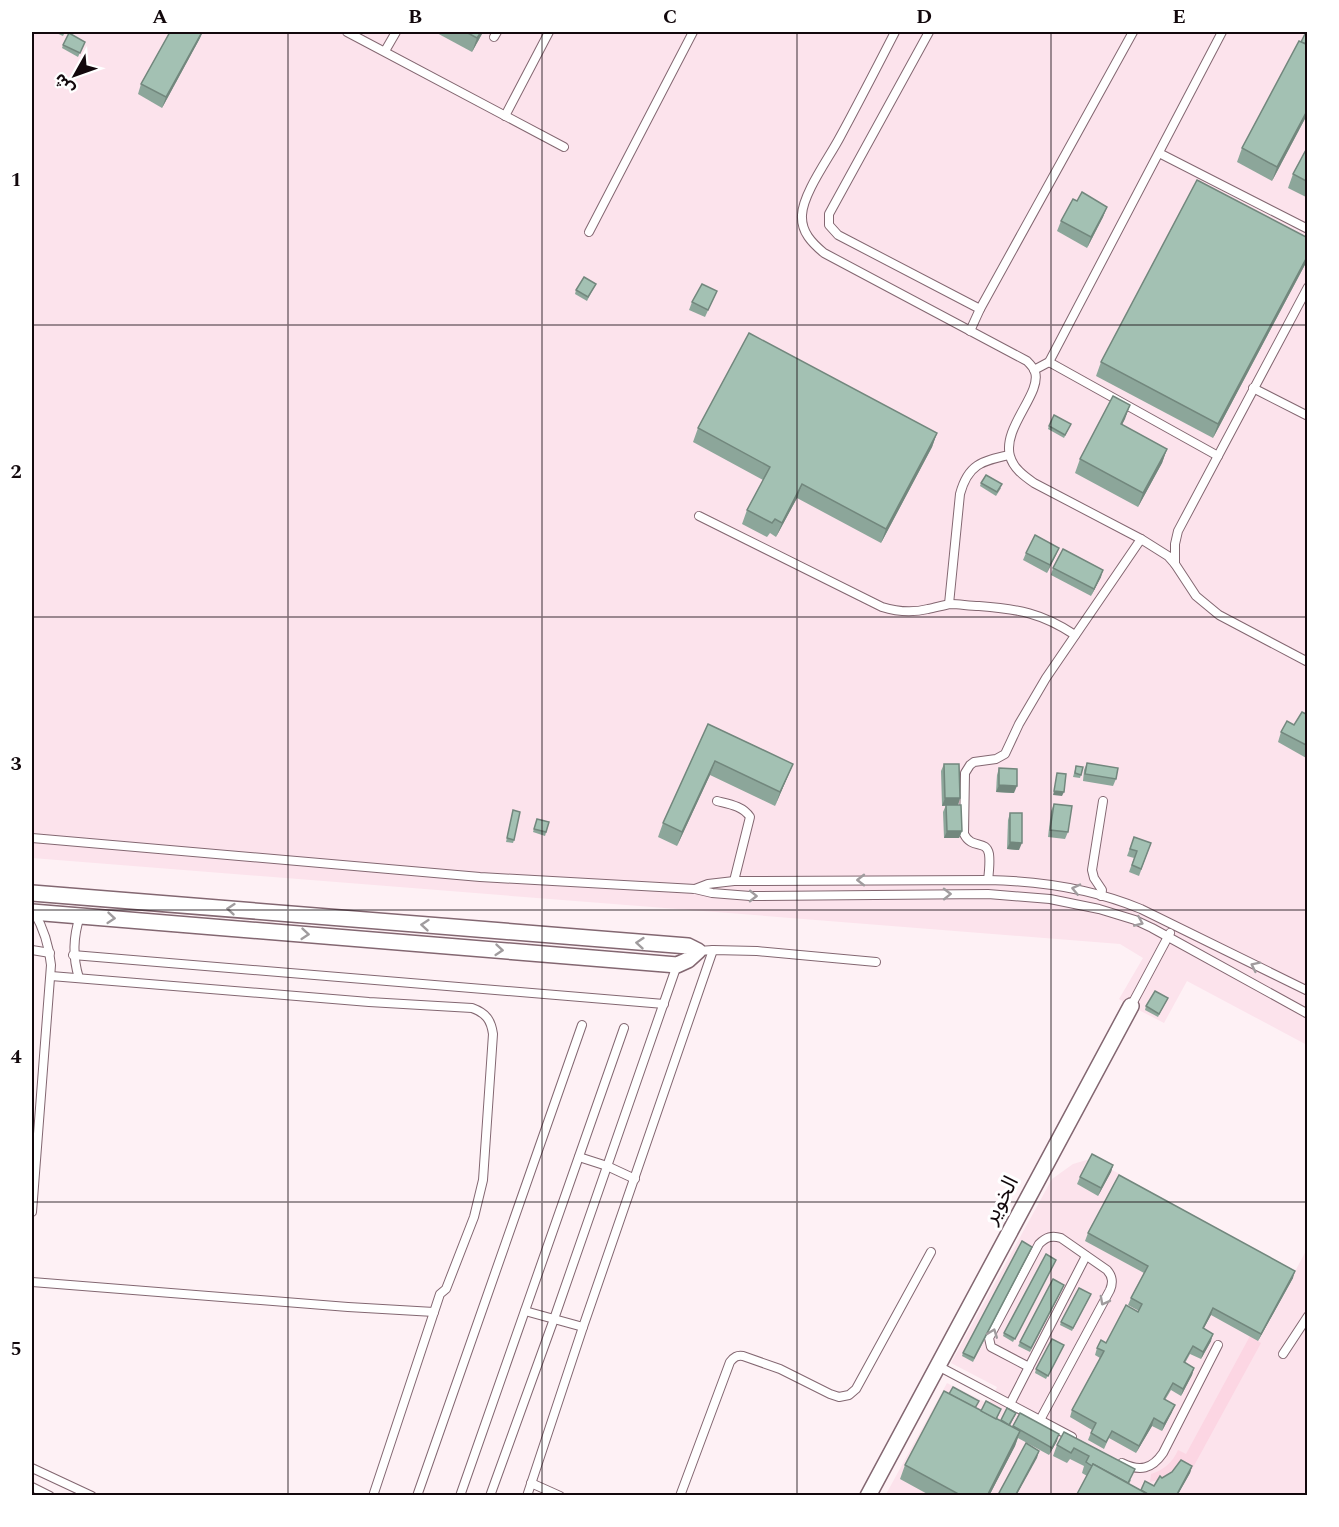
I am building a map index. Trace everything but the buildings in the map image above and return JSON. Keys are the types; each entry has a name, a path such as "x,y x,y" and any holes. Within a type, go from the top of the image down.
{"street":[{"path":"32,893 688,946 705,950"},
{"path":"48,894 38,912 677,965 705,950"},
{"name":"الخوير","path":"868,1496 1131,1006"}],"lane":[{"path":"347,32 564,147"},
{"path":"385,51 396,32"},
{"path":"505,116 549,32"},
{"path":"589,232 693,32"},
{"path":"895,32 803,203 802,218 805,232 813,244 824,253 1022,358 1034,370 1036,378 1013,428 1010,441 1009,455 1023,476 1141,539 1168,556 1196,596 1219,615 1308,662"},
{"path":"929,32 829,214 829,225 838,235 980,309"},
{"path":"970,331 1133,32"},
{"path":"1034,370 1049,362 1222,32"},
{"path":"1159,153 1308,229"},
{"path":"1175,564 1175,544 1178,531 1308,287"},
{"path":"1049,362 1218,456"},
{"path":"1253,388 1308,416"},
{"path":"950,604 960,494 963,486 971,471 985,460 1009,455"},
{"path":"699,516 882,607 917,612 950,604 1019,610 1050,620 1075,635"},
{"path":"988,880 987,848 982,844 971,843 964,834 967,768 974,762 996,759 1005,754 1032,701 1141,539"},
{"path":"717,801 740,808 750,817 734,881"},
{"path":"1101,896 1102,890 1092,870 1102,801"},
{"path":"32,838 480,877 695,889 711,893 750,896 988,894 1050,899 1099,909 1135,920 1308,1014"},
{"path":"695,889 708,884 734,881 988,880 1018,880 1071,888 1141,909 1308,991"},
{"path":"32,1212 51,976 50,953 38,912"},
{"path":"79,978 73,942 80,916"},
{"name":"الخوير","path":"1131,1006 1174,926"},
{"path":"32,950 50,953"},
{"path":"527,1496 635,1179 705,950 777,953 876,962"},
{"path":"74,956 664,1004"},
{"path":"490,1496 677,965"},
{"path":"51,976 472,1008 487,1016 493,1034 483,1180 474,1217 446,1288 440,1294 373,1496"},
{"path":"417,1496 582,1025"},
{"path":"460,1496 624,1028"},
{"path":"579,1157 607,1166 635,1179"},
{"path":"1029,1367 992,1347 989,1341 990,1335 1042,1240 1051,1236 1061,1238 1107,1270 1112,1276 1112,1286 1040,1420"},
{"path":"680,1496 733,1358 738,1355 743,1356 780,1369 830,1394 839,1397 849,1395 856,1389 931,1252"},
{"path":"1010,1404 1086,1256"},
{"path":"32,1282 434,1312"},
{"path":"525,1311 583,1327"},
{"path":"1283,1354 1308,1316"},
{"path":"1110,1456 1130,1467 1139,1469 1149,1467 1157,1461 1218,1346"},
{"path":"938,1366 1080,1441"},
{"path":"32,1468 92,1496"},
{"path":"531,1483 560,1496"},
{"path":"32,1487 50,1496"}],"shaded area":[{"path":"32,32 1307,32 1307,1045 1187,981 1164,1023 1131,1006 1119,999 1143,958 1120,944 32,858"},
{"path":"1090,1159 1120,1174 1117,1181 1292,1277 1307,1249 1307,1495 885,1496 947,1383 989,1404 997,1387 951,1363 1052,1179 1073,1164"},
{"path":"1250,1336 1261,1343 1190,1473 1178,1467 1166,1477 1150,1482 1151,1474 1168,1465 1178,1450 1186,1454"}]}
